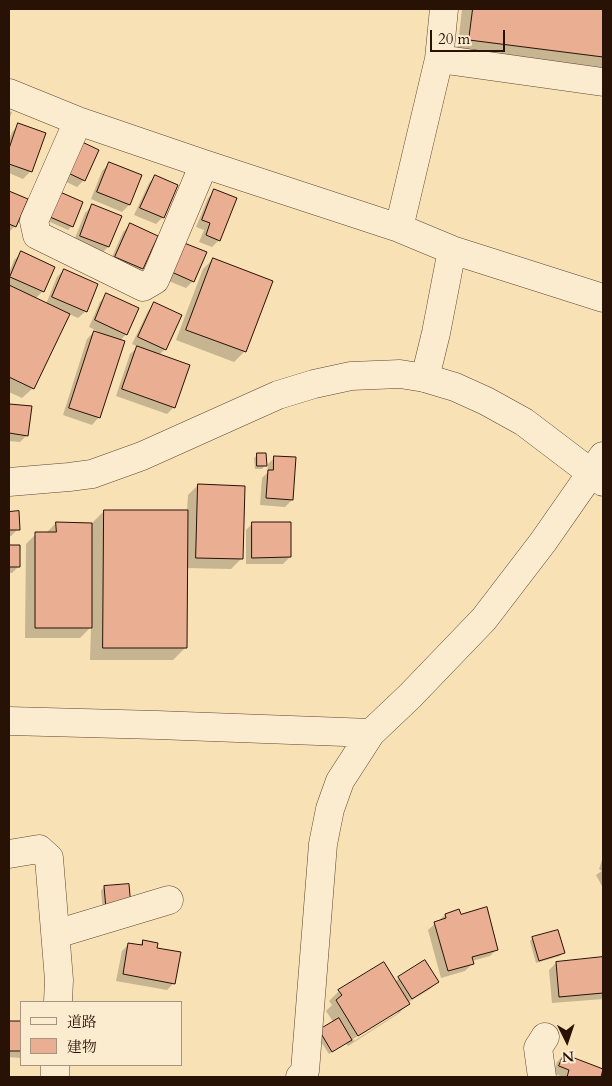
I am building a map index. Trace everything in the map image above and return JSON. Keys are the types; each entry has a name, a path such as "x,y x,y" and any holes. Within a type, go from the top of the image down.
{"street":[{"path":"399,228 438,59 444,9"},
{"path":"438,59 603,82"},
{"path":"9,93 78,121 399,228 452,250 603,298"},
{"path":"78,121 34,221 37,234 143,287 155,280 204,164"},
{"path":"425,378 452,250"},
{"path":"9,482 69,478 92,474 142,456 278,395 314,384 352,376 376,374 400,374 425,378 455,387 486,401 524,422 599,470 484,619 410,696 371,733 340,781 330,809 323,844 305,1071 300,1077"},
{"path":"9,721 371,733"},
{"path":"9,854 39,849 49,858 59,980 58,1001"},
{"path":"56,934 169,900"},
{"path":"542,1077 538,1048 545,1037"}],"building":[{"path":"473,9 603,9 603,57 469,40"},
{"path":"18,123 46,133 32,172 9,164 9,149"},
{"path":"78,140 99,150 85,181 64,171"},
{"path":"109,162 142,175 130,205 97,192"},
{"path":"155,175 178,185 164,218 140,208"},
{"path":"214,189 237,198 220,241 206,235 210,223 202,220"},
{"path":"9,191 28,199 16,227 9,224"},
{"path":"60,192 83,202 73,227 50,217"},
{"path":"92,204 122,216 109,247 80,236"},
{"path":"130,223 158,236 143,269 115,257"},
{"path":"179,241 207,252 194,282 167,270"},
{"path":"21,251 55,267 44,292 10,277"},
{"path":"213,258 273,281 246,352 186,330"},
{"path":"64,269 98,284 87,312 52,297"},
{"path":"9,285 70,314 34,389 9,377"},
{"path":"106,293 139,308 127,335 95,320"},
{"path":"154,302 182,315 166,350 138,337"},
{"path":"94,331 125,341 100,418 69,408"},
{"path":"137,346 190,365 175,408 122,389"},
{"path":"9,404 32,406 28,436 9,433"},
{"path":"257,453 266,453 267,466 257,466"},
{"path":"274,456 296,457 293,500 266,498 268,470 273,470"},
{"path":"198,484 245,486 243,559 196,558"},
{"path":"104,510 188,510 187,648 103,648"},
{"path":"19,511 20,530 9,530 9,512"},
{"path":"56,522 92,523 92,628 35,628 35,532 56,532"},
{"path":"252,522 291,522 291,557 252,558"},
{"path":"9,545 20,545 20,567 9,567"},
{"path":"129,884 131,907 106,909 104,886"},
{"path":"487,907 498,950 472,957 474,964 448,971 434,922 446,918 445,914 459,909 461,914"},
{"path":"558,930 565,953 539,961 532,937"},
{"path":"143,940 158,943 157,948 181,952 175,984 123,974 128,943 142,945"},
{"path":"603,957 603,993 559,997 556,962"},
{"path":"425,960 439,982 412,999 398,977"},
{"path":"384,962 410,1004 358,1036 336,1000 342,995 338,990"},
{"path":"339,1018 352,1040 332,1052 319,1030"},
{"path":"9,1021 20,1021 20,1051 9,1051"},
{"path":"564,1054 603,1069 601,1077 567,1077 569,1070 559,1066"}]}
